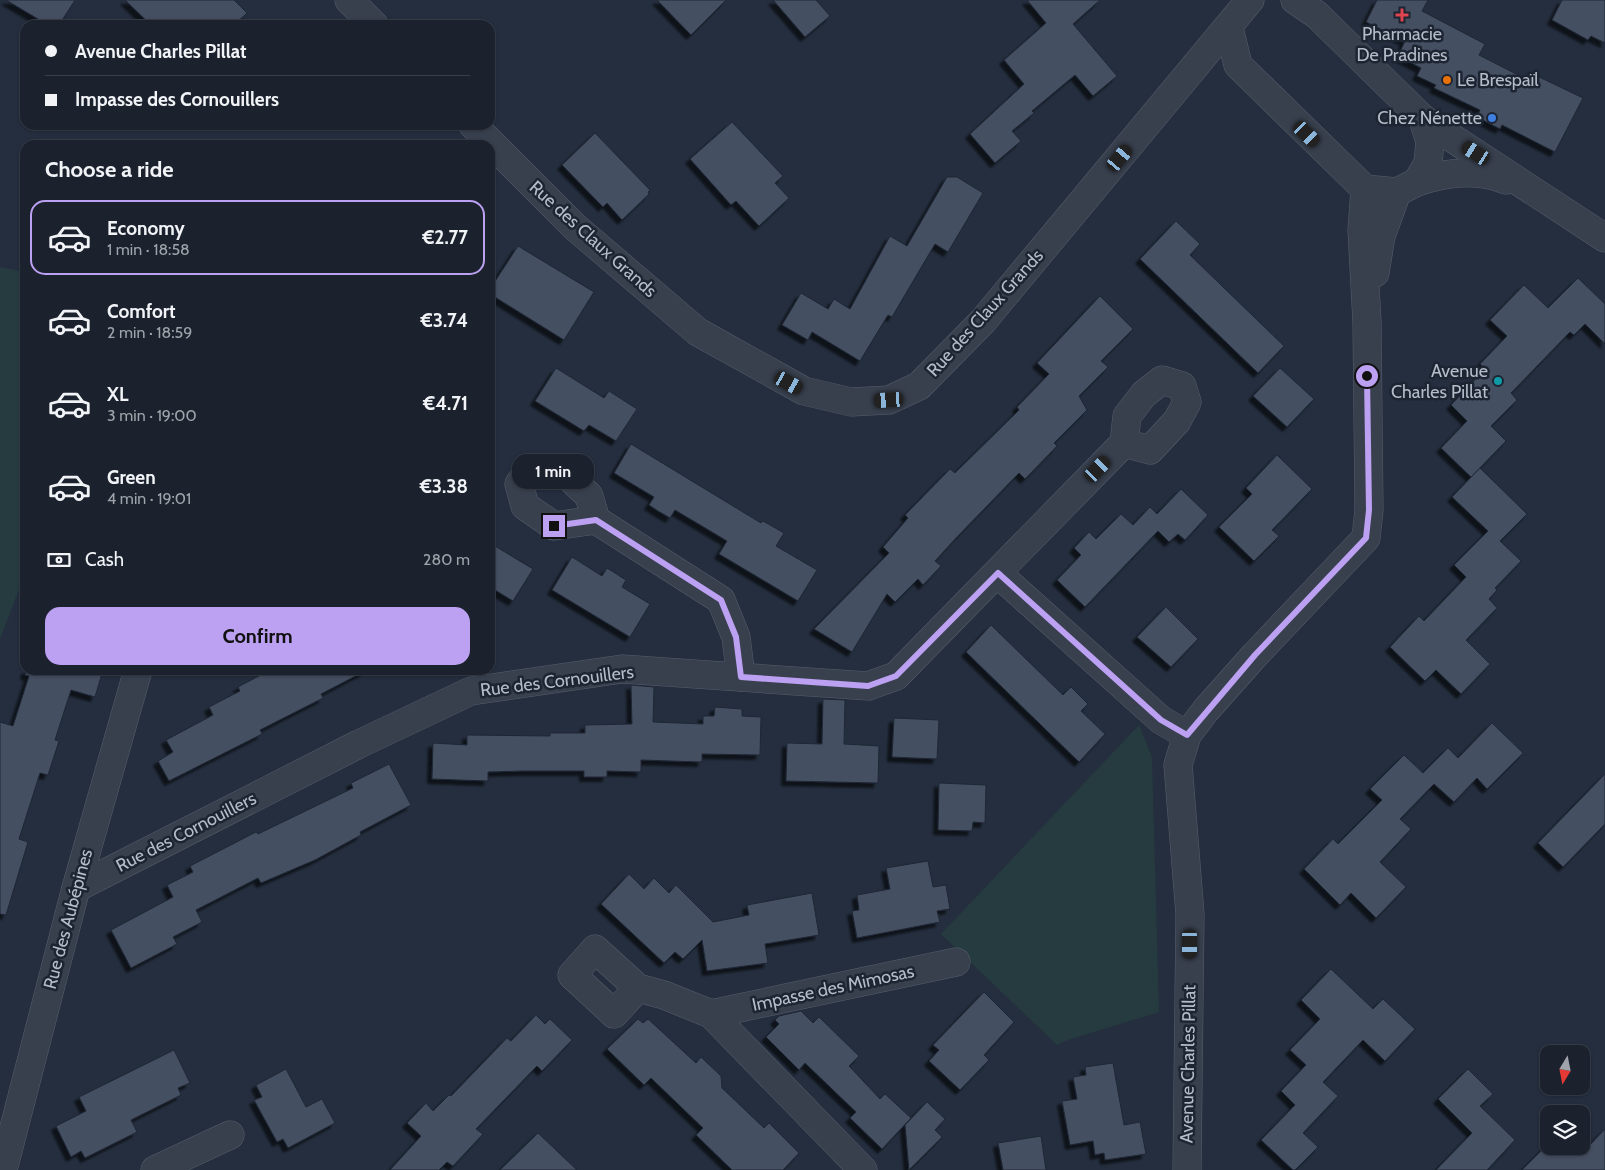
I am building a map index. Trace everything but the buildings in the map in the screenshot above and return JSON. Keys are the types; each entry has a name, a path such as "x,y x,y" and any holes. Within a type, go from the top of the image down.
{"street":[{"path":"349,0 369,20"},
{"name":"Rue des Claux Grands","path":"495,147 575,228 698,332 804,391 851,402 889,400 919,386 983,321 1202,61 1250,0"},
{"path":"1295,0 1316,15 1423,119 1605,238"},
{"path":"1229,28 1238,65 1365,189 1407,187 1442,174 1465,172 1500,177 1535,192"},
{"path":"1202,61 1238,65"},
{"path":"1367,322 1381,236 1407,187 1428,163 1430,142 1423,119"},
{"name":"Rue des Claux Grands","path":"478,130 488,140"},
{"name":"Avenue Charles Pillat","path":"1187,1170 1190,914 1178,765 1187,735 1255,655 1366,538 1369,510 1367,322 1362,230 1365,189"},
{"name":"Rue des Cornouillers","path":"76,888 359,744 471,691 622,669 868,686 896,676 1124,443"},
{"path":"596,520 721,600 736,637 741,677"},
{"path":"998,573 1161,720 1187,735"},
{"name":"Rue des Aubépines","path":"3,1170 76,888 137,675"},
{"name":"Impasse des Mimosas","path":"711,1014 956,962"},
{"path":"638,988 664,995 711,1014 863,1170"},
{"path":"155,1170 230,1135"}],"green space":[{"path":"0,267 20,271 20,587 0,639"},
{"path":"1139,725 1152,757 1159,1012 1057,1045 941,934"}],"place":[{"name":"Pharmacie De Pradines","path":"1402,15"},
{"name":"Le Brespaïl","path":"1447,80"},
{"name":"Chez Nénette","path":"1492,118"},
{"name":"Avenue Charles Pillat","path":"1498,381"}],"route":[{"path":"554,526 596,520 721,600 736,637 741,677 868,686 896,676 998,573 1161,720 1187,735 1206,710 1255,655 1366,538 1369,510 1367,376"}]}
